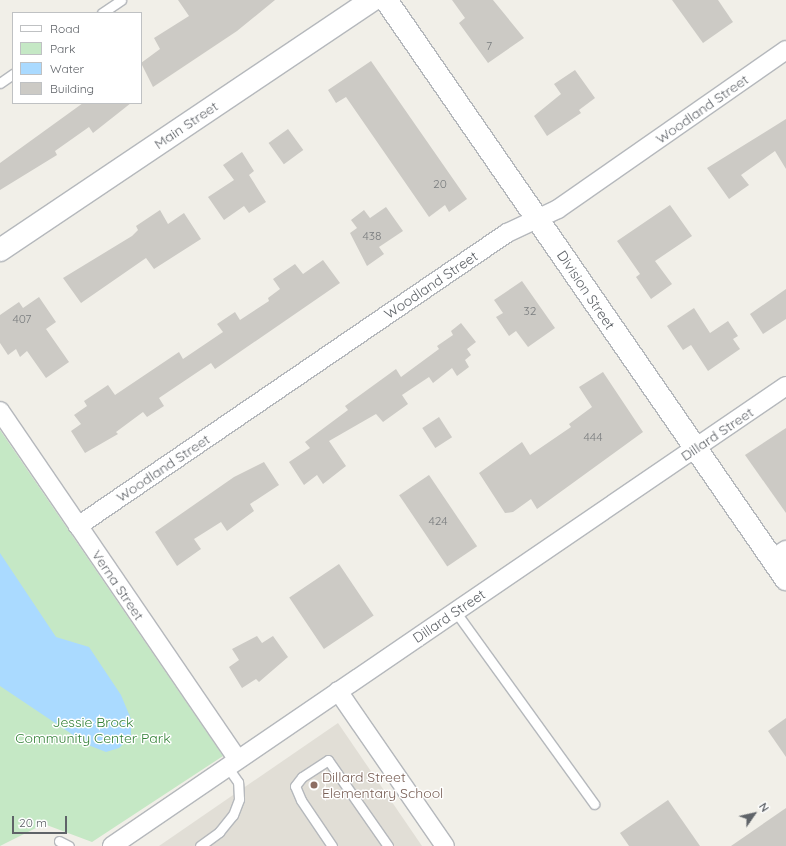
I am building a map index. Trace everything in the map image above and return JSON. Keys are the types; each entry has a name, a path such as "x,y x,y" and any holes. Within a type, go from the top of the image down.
{"street":[{"name":"Main Street","path":"0,250 372,0"},
{"name":"Division Street","path":"386,0 695,449 779,554 786,579"},
{"name":"Woodland Street","path":"78,526 507,233 558,209 786,50"},
{"name":"Dillard Street","path":"112,846 232,762 786,386"},
{"name":"Verna Street","path":"0,411 78,526 232,762"},
{"path":"338,691 445,846"}],"lane":[{"path":"103,12 121,0"},
{"path":"0,83 12,75"},
{"path":"455,611 594,804"},
{"path":"332,846 301,800 295,786 302,777 328,760 388,846"},
{"path":"200,846 219,832 233,815 240,799 238,782 232,762"},
{"path":"59,841 69,846"}],"shaded area":[{"name":"Dillard Street Elementary School","path":"338,723 422,846 159,846"}],"green space":[{"name":"Jessie Brock Community Center Park","path":"0,430 223,756 92,842 44,824 0,846"}],"water":[{"path":"0,553 56,637 89,647 121,695 131,719 131,737 119,748 106,752 88,745 0,686"}],"building":[{"path":"178,0 275,0 237,31 153,87 142,62 160,49 154,38 189,16"},
{"path":"452,0 493,0 524,38 488,63 459,23 465,18"},
{"path":"672,0 718,0 733,22 703,43"},
{"path":"371,61 467,199 449,212 445,205 429,217 346,97 336,103 328,90"},
{"path":"575,70 595,98 579,110 581,113 547,136 534,116 561,94 554,84"},
{"path":"82,104 130,104 93,133 89,127 55,151 57,155 0,190 0,163"},
{"path":"786,119 786,169 775,151 741,175 749,185 729,199 707,168"},
{"path":"288,129 303,150 284,164 269,143"},
{"path":"242,152 254,171 249,175 266,202 249,213 244,206 224,220 208,197 234,180 223,165"},
{"path":"670,205 692,236 655,261 672,284 651,299 636,277 640,274 617,241"},
{"path":"386,207 403,231 379,247 384,254 367,266 350,233 357,228 351,220 364,210 370,218"},
{"path":"160,210 168,224 184,213 201,239 154,269 146,258 81,303 63,278 132,236 138,230 136,226"},
{"path":"323,260 340,283 215,369 211,363 159,398 164,406 147,417 143,412 116,432 118,434 85,453 71,431 81,424 74,415 87,406 84,401 108,385 115,395 179,352 183,359 223,332 217,324 235,312 240,320 269,301 268,298 280,289 273,279 295,264 303,274"},
{"path":"522,281 555,328 528,347 516,331 509,336 496,317 503,313 494,300"},
{"path":"786,289 786,319 763,334 750,314"},
{"path":"39,297 56,322 46,329 69,362 46,378 27,351 20,357 16,349 8,355 0,343 0,315 19,302 23,308"},
{"path":"694,308 710,333 728,321 738,336 733,339 740,349 708,371 691,345 683,350 667,326"},
{"path":"461,323 476,342 467,349 471,355 465,360 469,367 457,376 452,368 433,383 429,377 402,395 408,404 383,422 376,414 329,441 346,466 323,484 317,475 304,485 289,462 310,448 305,442 348,410 345,406 396,369 401,377 439,349 437,346 453,335 451,331"},
{"path":"603,372 643,432 537,509 531,499 513,512 505,513 479,473 522,442 530,455 571,427 569,424 592,407 579,387"},
{"path":"439,417 452,437 435,448 422,428"},
{"path":"786,428 786,513 745,455"},
{"path":"264,462 279,485 250,504 254,511 227,531 221,522 194,539 201,549 177,566 155,532 234,477"},
{"path":"429,475 477,546 447,566 399,495"},
{"path":"339,564 374,615 324,649 289,598"},
{"path":"257,636 262,643 273,636 288,657 259,682 256,679 242,688 229,667 239,660 232,649"},
{"path":"786,718 786,757 768,731"},
{"path":"668,800 700,846 629,846 620,833"},
{"path":"786,808 786,846 731,846"}],"place":[{"name":"Dillard Street Elementary School","path":"314,785"}]}
